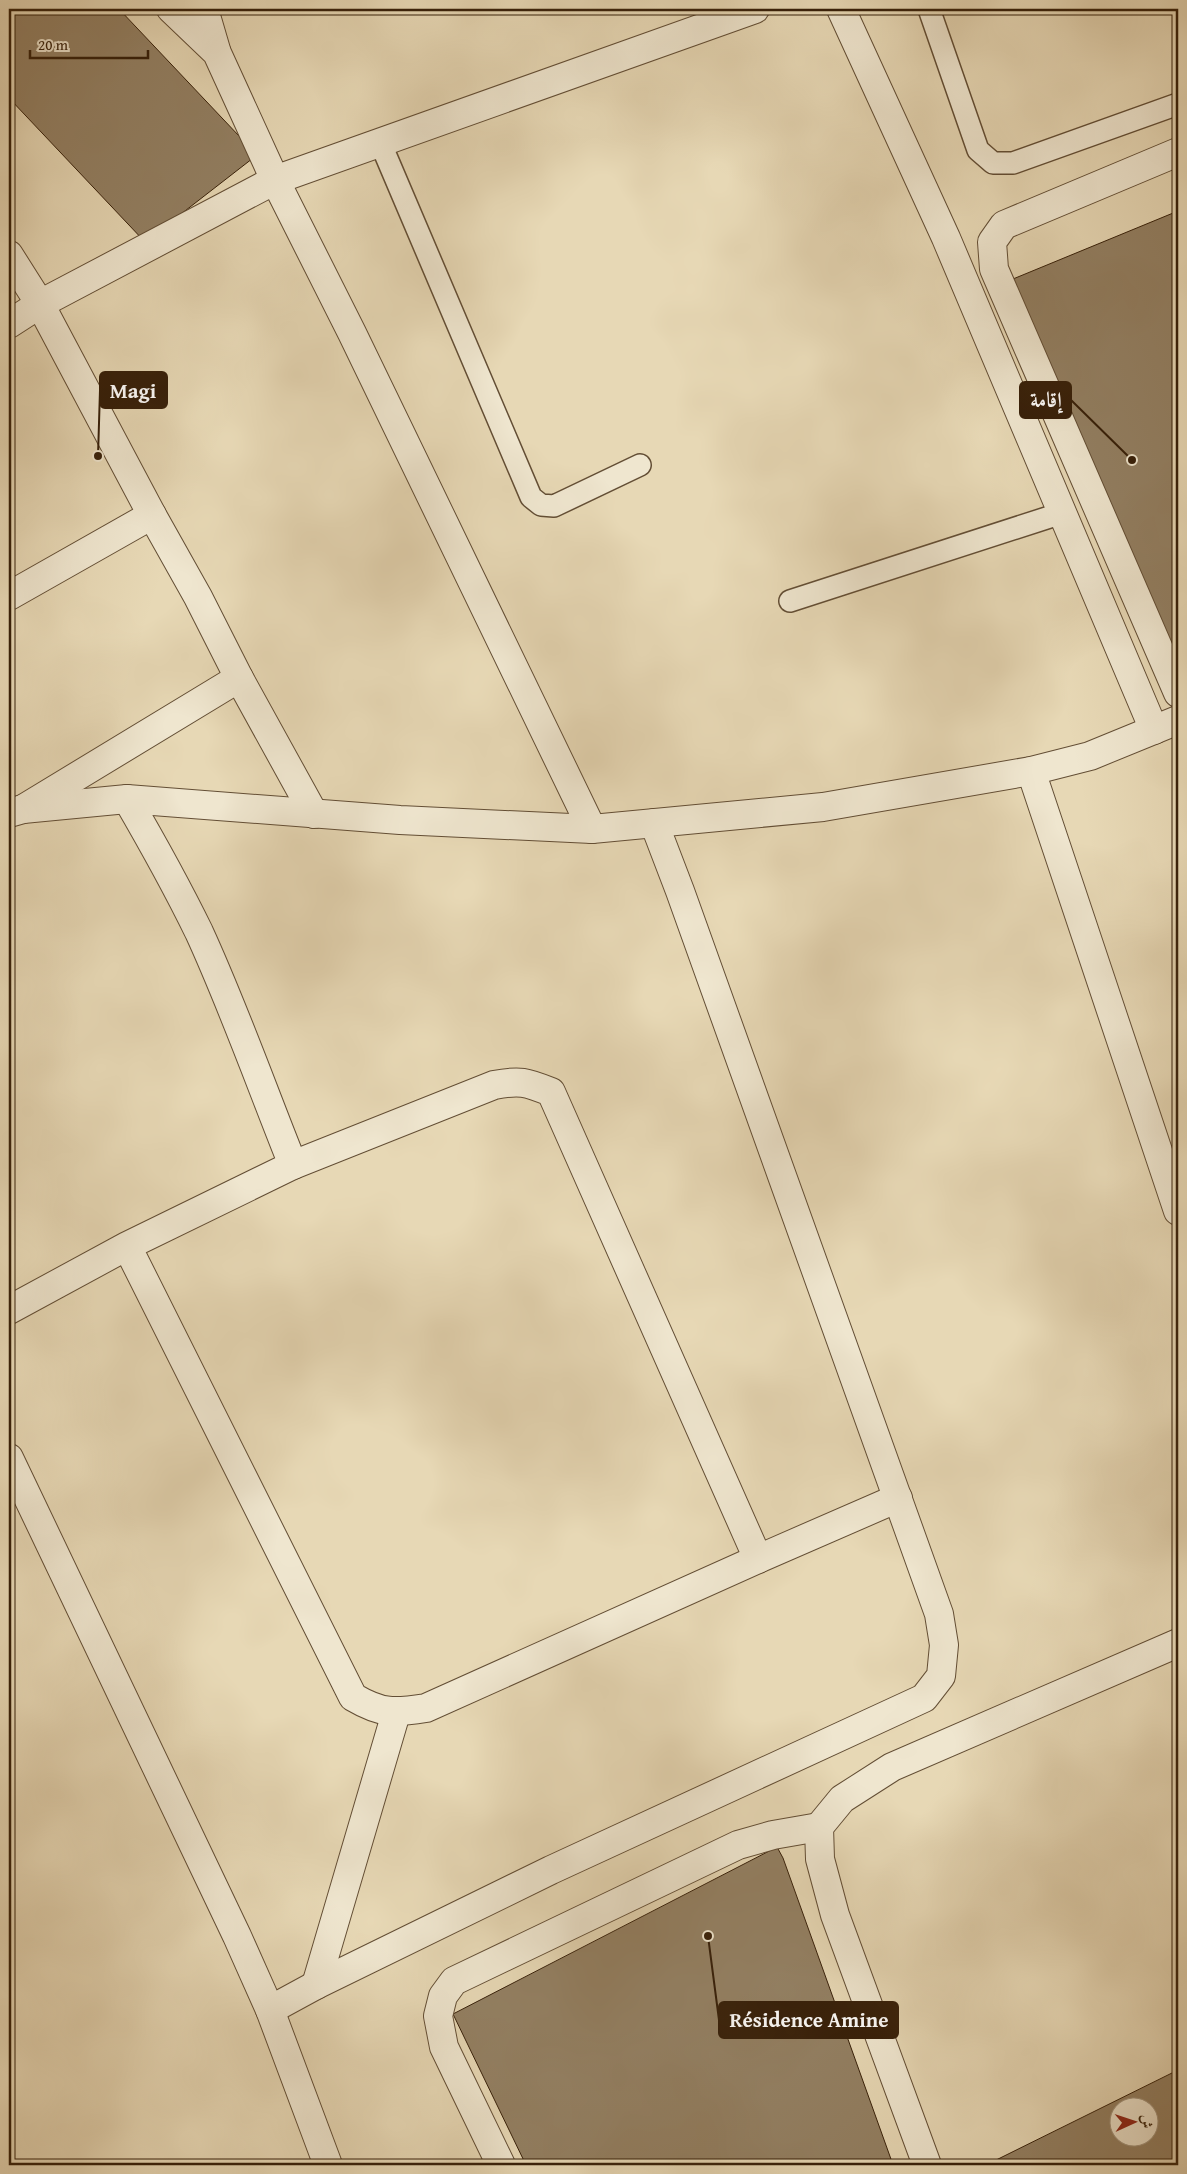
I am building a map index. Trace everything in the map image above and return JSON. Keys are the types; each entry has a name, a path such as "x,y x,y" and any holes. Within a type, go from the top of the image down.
{"street":[{"path":"171,9 217,53"},
{"path":"204,9 217,53 275,180 357,342 592,830"},
{"path":"9,324 40,304 275,180 755,9"},
{"path":"16,811 127,799 314,814 592,830 823,807 1031,771 1090,756 1166,725 1062,513 946,238 841,9"},
{"path":"1178,152 1004,225 992,242 994,269 1178,692"},
{"path":"9,254 40,304 152,515 198,597 239,678 314,814"},
{"path":"9,596 152,515"},
{"path":"16,811 239,678"},
{"path":"1031,771 1178,1211"},
{"path":"127,799 160,856 199,932 293,1165"},
{"path":"270,2010 316,1985 550,1870 924,1698 942,1676 944,1645 940,1614 654,823"},
{"path":"9,1310 127,1246 293,1165 494,1086 517,1081 551,1092 758,1559"},
{"path":"127,1246 353,1697 371,1708 396,1713 426,1708 898,1498"},
{"path":"9,1458 270,2010 328,2165"},
{"path":"500,2165 444,2047 438,2016 443,1996 454,1981 738,1845 773,1835 819,1827 842,1800 892,1768 1178,1643"},
{"path":"316,1985 396,1713"},
{"path":"819,1827 820,1859 835,1915 919,2160"}],"lane":[{"path":"929,9 978,150 993,163 1013,163 1178,104"},
{"path":"380,142 531,497 541,505 554,506 640,465"},
{"path":"790,601 1062,513"}],"building":[{"path":"11,9 119,9 257,155 145,242 9,98 9,11"},
{"path":"1178,211 1178,642 1162,648 1013,279"},
{"path":"777,1847 783,1858 892,2162 889,2165 526,2165 453,2014"},
{"path":"1178,2070 1178,2165 986,2165 1110,2104 1110,2146 1160,2146 1160,2096 1125,2096"}],"place":[{"name":"Magi","path":"98,456"},
{"name":"إقامة","path":"1132,460"},
{"name":"Résidence Amine","path":"708,1936"}]}
